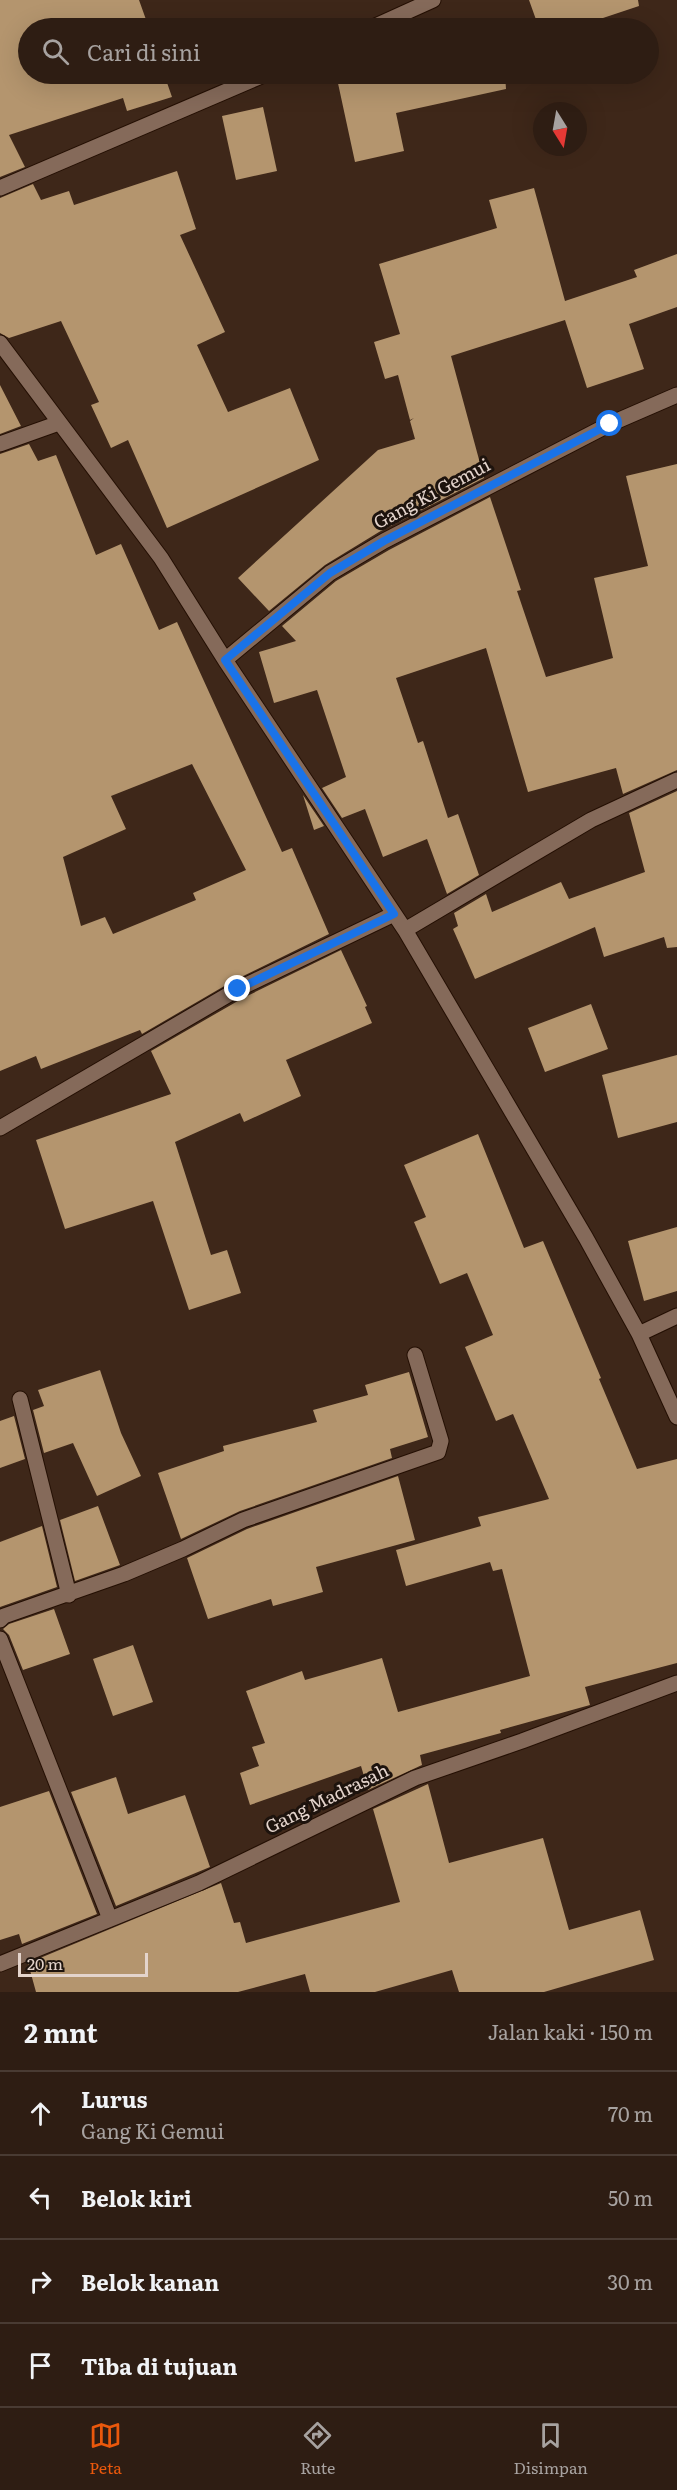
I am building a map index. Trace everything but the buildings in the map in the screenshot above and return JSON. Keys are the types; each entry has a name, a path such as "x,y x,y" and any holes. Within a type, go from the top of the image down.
{"street":[{"path":"393,18 433,0"},
{"path":"0,188 243,84"},
{"path":"0,343 161,558 225,660 405,930 586,1238 639,1334 677,1417"},
{"name":"Gang Ki Gemui","path":"225,660 330,573 384,541 610,424 677,395"},
{"path":"0,444 59,423"},
{"path":"405,930 591,820 677,780"},
{"path":"0,1128 238,989 394,914"},
{"path":"639,1334 677,1316"},
{"path":"0,1620 4,1616 69,1595 183,1549 243,1520 438,1452 441,1441 415,1355"},
{"path":"20,1398 69,1595"},
{"path":"0,1639 110,1919"},
{"name":"Gang Madrasah","path":"0,1964 199,1883 415,1778 677,1683"}],"route":[{"path":"238,989 394,914 225,660 330,573 384,541 610,424"}]}
